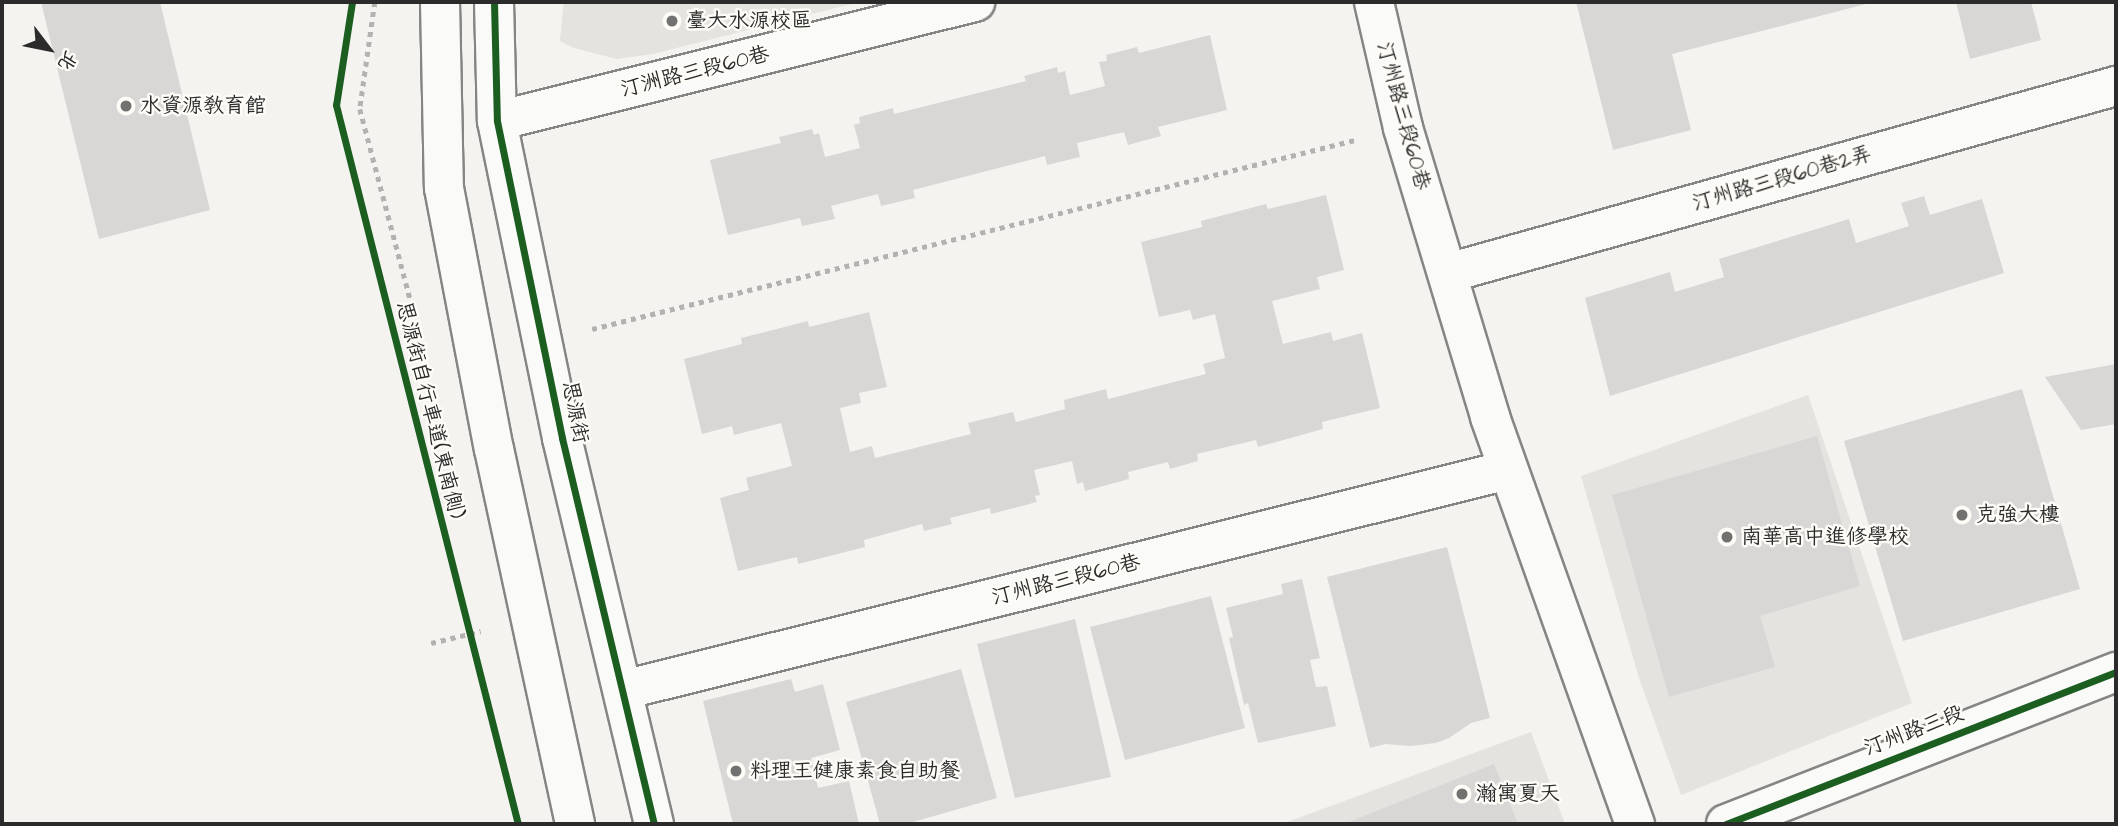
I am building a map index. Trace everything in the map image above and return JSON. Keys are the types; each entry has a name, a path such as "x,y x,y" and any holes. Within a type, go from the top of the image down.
{"street":[{"path":"440,2 444,188 494,449 575,824"},
{"name":"思源街","path":"494,2 498,121 562,438 654,824"},
{"name":"汀洲路三段60巷","path":"498,121 975,2"},
{"name":"汀州路三段60巷","path":"1374,2 1403,128 1508,470 1635,824"},
{"name":"汀州路三段60巷2弄","path":"1448,273 2116,86"},
{"name":"汀州路三段60巷","path":"623,691 1508,470"},
{"name":"汀州路三段","path":"1726,824 2116,672"}],"path":[{"path":"544,340 1403,128"},
{"path":"465,621 472,647"}],"shaded area":[{"name":"臺大水源校區","path":"564,2 860,2 653,54 617,59 574,48 560,41"},
{"path":"564,2 579,2 574,48 560,41"},
{"name":"南華高中進修學校","path":"1808,395 1912,703 1681,795 1639,678 1581,476"},
{"name":"瀚寓夏天","path":"1531,732 1565,824 1282,824"}],"building":[{"name":"水資源教育館","path":"41,2 160,2 210,210 99,239"},
{"path":"1576,2 1870,3 1672,54 1691,130 1613,150"},
{"path":"1956,2 2031,2 2041,40 1970,59"},
{"path":"1210,35 1227,110 1158,127 1161,136 1128,145 1124,132 1077,143 1080,157 1047,165 1045,156 913,190 915,198 881,206 878,194 831,206 835,219 802,226 800,218 728,235 710,160 781,143 779,137 812,129 814,135 819,133 825,157 860,148 854,125 860,123 859,117 893,108 894,114 1026,81 1024,76 1057,67 1058,73 1065,71 1070,95 1105,86 1099,62 1107,61 1106,55 1137,47 1139,53"},
{"path":"1326,195 1344,270 1317,277 1320,289 1272,301 1283,344 1331,332 1333,341 1362,333 1380,408 1322,422 1323,429 1258,447 1256,440 1197,454 1198,461 1170,469 1168,462 1128,472 1129,479 1085,491 1083,482 1077,484 1072,461 1034,470 1040,495 1035,496 1037,502 991,514 990,508 950,518 952,524 924,531 922,524 864,540 865,547 798,564 797,557 738,571 720,498 749,490 746,478 792,466 781,423 734,435 732,426 702,434 684,359 742,344 741,338 808,321 809,327 869,312 887,387 859,393 861,403 840,408 850,452 872,446 875,458 971,434 968,423 1013,412 1016,422 1065,409 1064,400 1106,389 1108,399 1206,374 1203,364 1225,358 1215,314 1193,320 1190,310 1159,317 1141,242 1202,227 1201,221 1266,204 1268,209"},
{"path":"1924,196 1930,215 1982,199 2004,273 1610,396 1585,298 1670,272 1675,292 1724,277 1719,259 1849,219 1856,243 1909,226 1901,203"},
{"path":"2116,364 2116,424 2081,430 2045,377"},
{"name":"克強大樓","path":"2022,389 2080,589 1903,641 1844,441"},
{"name":"南華高中進修學校","path":"1817,436 1860,586 1760,616 1775,667 1669,697 1612,495"},
{"path":"1447,547 1490,718 1471,723 1449,738 1436,743 1411,746 1385,744 1370,748 1327,577"},
{"path":"1302,579 1320,658 1310,660 1316,687 1327,686 1336,726 1258,743 1248,703 1244,705 1229,638 1233,637 1226,608 1283,594 1281,584"},
{"path":"1211,596 1245,728 1125,760 1090,627"},
{"path":"1075,619 1111,777 1015,798 977,644"},
{"path":"961,669 997,798 906,824 880,824 846,702"},
{"path":"791,679 795,692 823,684 840,750 811,758 818,788 849,781 859,824 733,824 703,701"},
{"name":"瀚寓夏天","path":"1494,764 1518,824 1344,824"}],"cycle path":[{"name":"思源街自行車道(東南側)","path":"352,2 336,105 518,824"},
{"path":"494,2 497,121 562,438 654,824"},
{"path":"1726,824 2116,672"}],"place":[{"name":"臺大水源校區","path":"672,21"},
{"name":"水資源教育館","path":"126,106"},
{"name":"克強大樓","path":"1962,515"},
{"name":"南華高中進修學校","path":"1727,537"},
{"name":"料理王健康素食自助餐","path":"736,771"},
{"name":"瀚寓夏天","path":"1462,794"}]}
